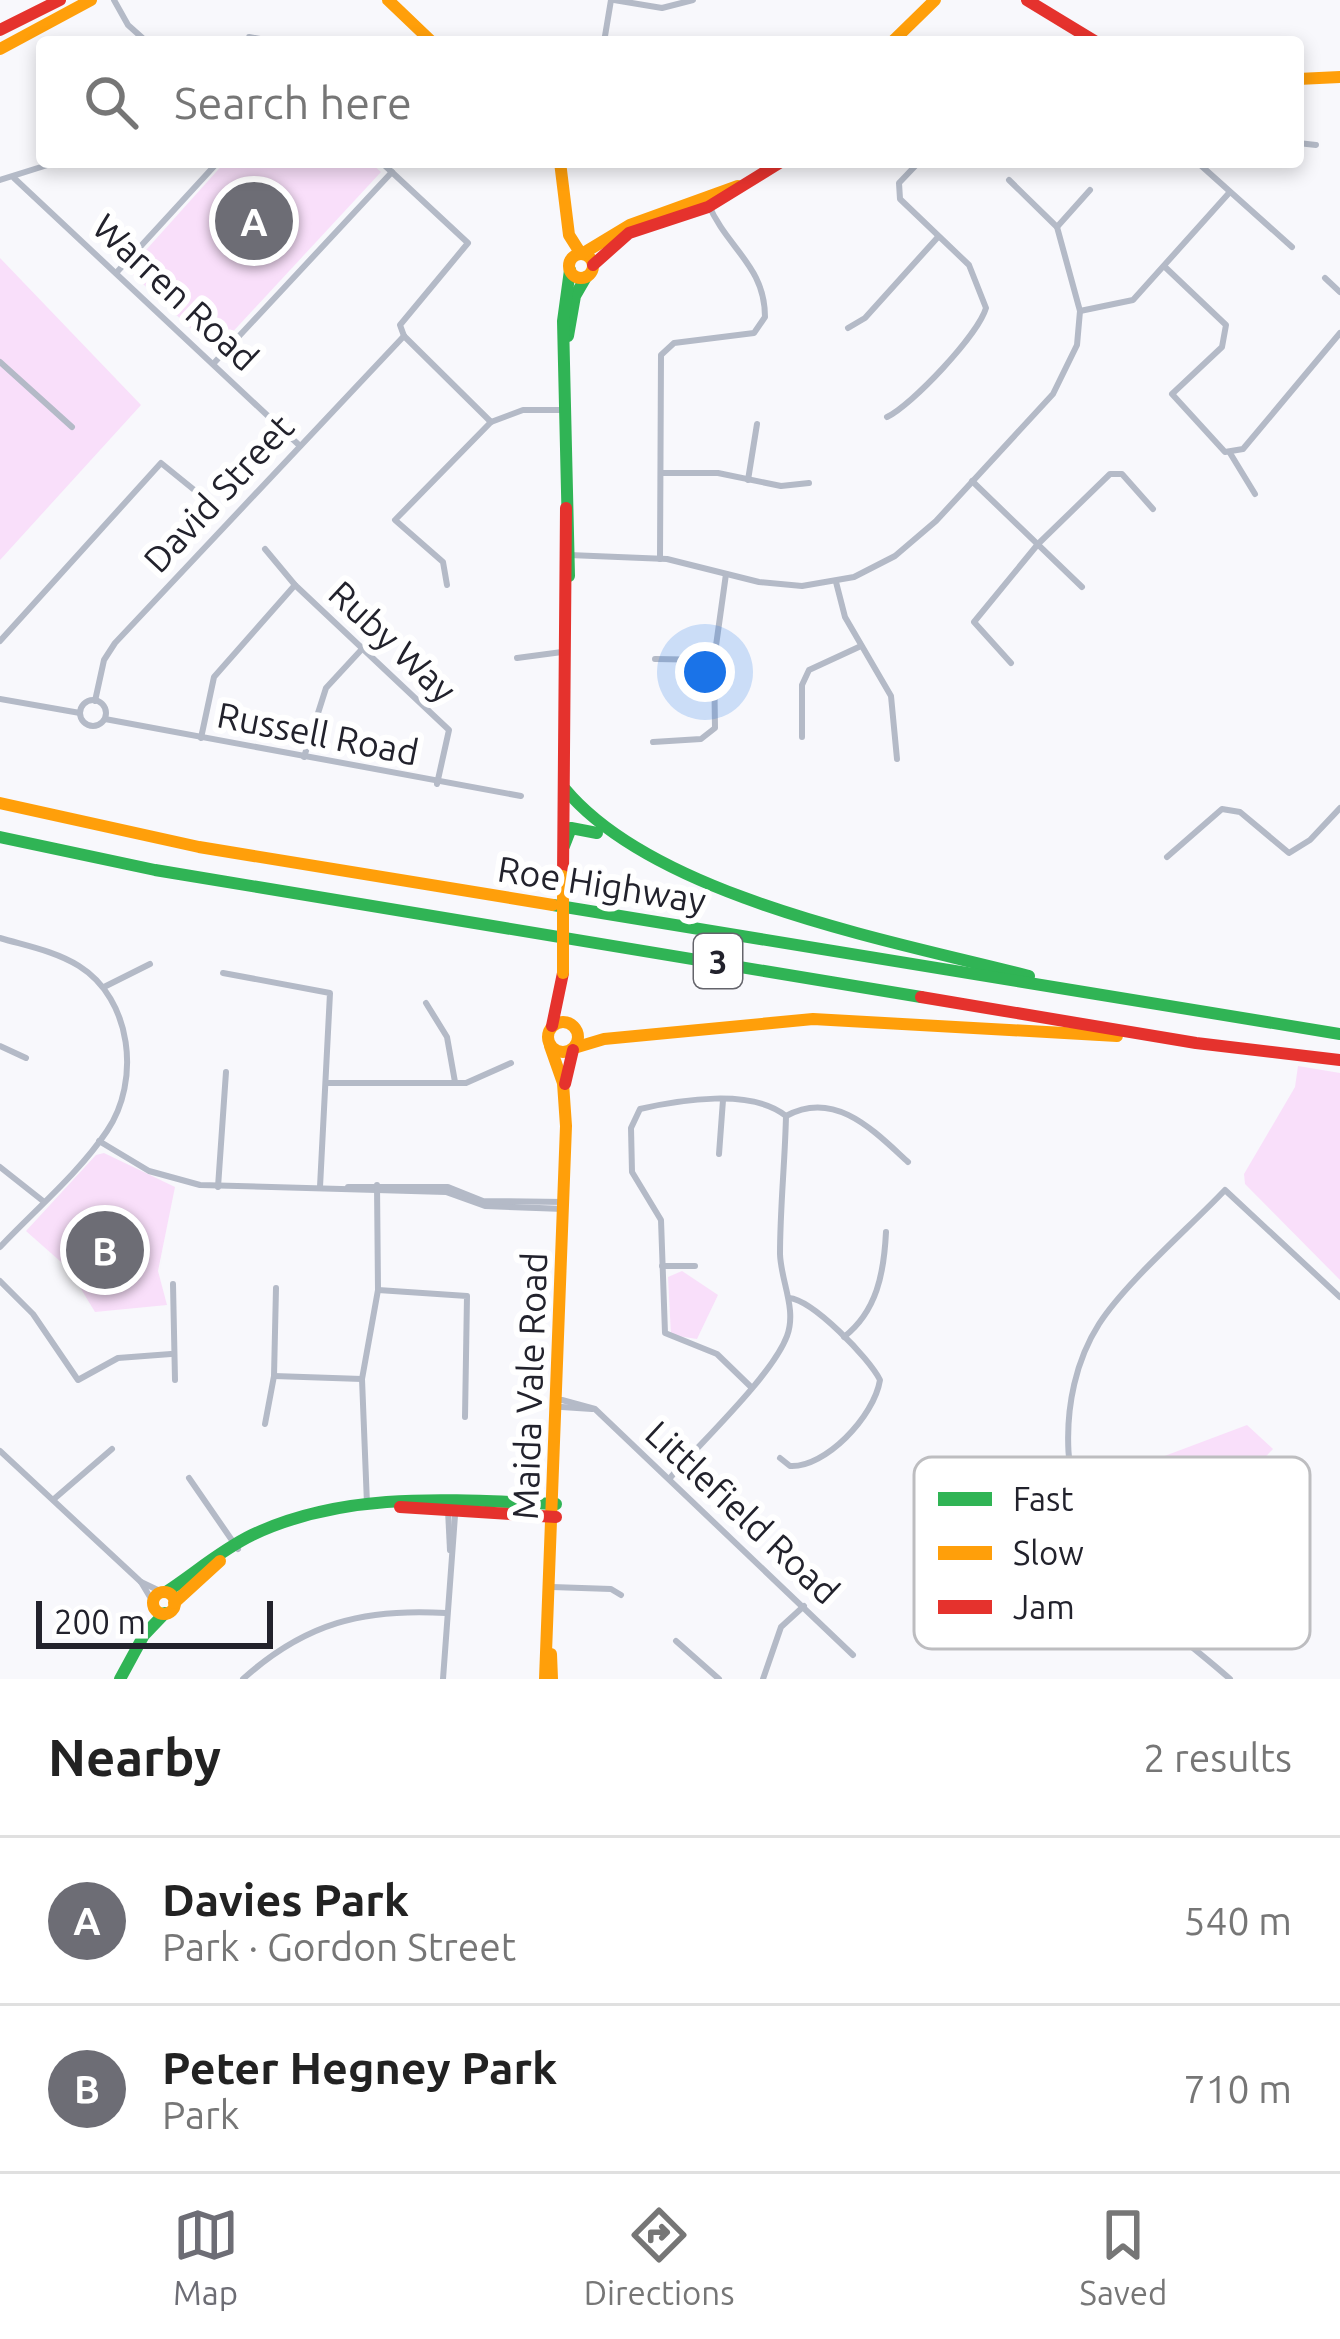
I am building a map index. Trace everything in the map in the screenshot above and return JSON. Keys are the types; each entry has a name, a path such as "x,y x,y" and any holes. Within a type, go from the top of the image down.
{"main road":[{"path":"0,30 60,0"},
{"path":"0,49 91,0"},
{"path":"388,0 420,36"},
{"path":"901,36 935,0"},
{"path":"1032,1 1087,36"},
{"path":"1304,80 1340,77"},
{"path":"562,168 568,192 564,235 576,260 590,271"},
{"path":"565,378 571,311 602,251 773,168"},
{"path":"708,203 630,225 576,260 563,321 563,973 550,1046 559,1052 604,1039 813,1019 927,1022 1196,1043"},
{"path":"576,260 590,271"},
{"path":"565,789 579,815 616,838 767,904 903,946 1088,992"},
{"name":"Roe Highway","path":"0,800 200,847 1340,1034"},
{"path":"564,846 573,827 616,838"},
{"name":"Roe Highway","path":"0,838 239,884 1196,1043 1340,1060"},
{"path":"562,990 575,1028 574,1049"},
{"path":"550,1030 563,1022 575,1028"},
{"name":"Maida Vale Road","path":"549,1679 562,1404 564,1206 560,1069 550,1046"},
{"name":"Maida Vale Road","path":"563,1125 574,1049"},
{"path":"120,1679 162,1601 236,1547 303,1521 367,1505 556,1511"}],"street":[{"path":"114,0 128,26 140,36"},
{"path":"605,36 612,0 662,8 693,0"},
{"path":"1304,144 1316,145"},
{"path":"0,180 40,168"},
{"path":"117,272 212,168"},
{"path":"214,363 392,172 388,168"},
{"path":"886,417 907,403 985,314 985,295 972,270 898,196 898,183 914,168"},
{"path":"1207,168 1292,247"},
{"name":"David Street","path":"95,700 104,660 115,643 404,336 400,325 468,243 392,172"},
{"name":"Warren Road","path":"14,178 300,446"},
{"path":"565,558 660,559 787,586 836,582 895,556 1069,370 1080,311 1057,227 1009,180"},
{"path":"1057,227 1090,190"},
{"path":"1080,311 1133,300 1229,193"},
{"path":"660,559 663,351 674,343 754,333 765,317 760,277 746,255 724,240 708,203"},
{"path":"848,328 865,318 938,237"},
{"path":"1165,267 1226,326 1222,346 1172,394 1230,453 1256,494"},
{"path":"1324,278 1340,292"},
{"path":"1230,453 1243,448 1279,410 1305,370 1340,332"},
{"path":"404,336 491,422"},
{"path":"0,362 72,427"},
{"path":"447,585 442,562 395,520 491,422 523,410 565,410"},
{"path":"748,480 757,424"},
{"path":"0,641 161,463 198,493"},
{"path":"661,473 718,473 781,486 809,483"},
{"path":"1011,663 974,622 1038,544 1110,475 1122,474 1153,509"},
{"path":"971,480 1082,587"},
{"name":"Ruby Way","path":"265,548 295,585 448,730 437,784"},
{"path":"653,742 701,739 712,733 714,661 726,574"},
{"path":"836,582 842,610 891,696 897,759"},
{"path":"201,739 214,677 295,585"},
{"path":"802,736 804,677 812,668 861,646"},
{"path":"304,757 326,688 362,649"},
{"path":"518,658 531,652 566,652"},
{"path":"655,659 714,661"},
{"path":"0,699 80,713 90,726 105,719 104,707 95,700 83,705 80,713"},
{"name":"Russell Road","path":"105,719 521,796"},
{"path":"1167,857 1222,809 1240,812 1289,853 1310,840 1340,808"},
{"path":"0,938 53,952 104,987 121,1019 128,1056 125,1092 99,1142 0,1247"},
{"path":"104,987 150,964"},
{"path":"223,973 330,993 320,1187"},
{"path":"425,1003 447,1037 454,1082"},
{"path":"0,1046 26,1058"},
{"path":"327,1083 478,1080 511,1063"},
{"path":"218,1186 226,1072"},
{"path":"719,1154 723,1100"},
{"path":"750,1386 717,1354 665,1333 661,1220 632,1172 636,1114 671,1102 723,1100 773,1107 786,1116"},
{"path":"786,1116 809,1108 843,1111 908,1162"},
{"path":"670,1478 786,1339 788,1298 781,1254 786,1116"},
{"path":"99,1142 180,1183 448,1187 502,1204 564,1206"},
{"path":"0,1167 43,1202"},
{"path":"367,1505 362,1379 379,1290 377,1188"},
{"path":"1069,1457 1072,1381 1100,1322 1225,1190 1340,1297"},
{"path":"844,1337 866,1320 886,1232"},
{"path":"662,1266 695,1266"},
{"path":"0,1282 33,1314 78,1380 118,1358 171,1354"},
{"path":"173,1284 171,1354 176,1380"},
{"path":"266,1424 274,1376 276,1288"},
{"path":"379,1290 467,1296 465,1417"},
{"path":"780,1458 790,1466 806,1466 850,1438 878,1390 876,1372 844,1337 801,1299 788,1298"},
{"path":"274,1376 362,1379"},
{"name":"Littlefield Road","path":"562,1404 595,1409 854,1655"},
{"path":"54,1499 112,1448"},
{"path":"0,1451 162,1601"},
{"path":"0,1466 8,1458"},
{"path":"189,1478 236,1547"},
{"path":"443,1679 452,1505"},
{"path":"141,1582 162,1601"},
{"path":"552,1587 611,1589 622,1595"},
{"path":"763,1679 781,1627 805,1605"},
{"path":"243,1679 283,1646 335,1621 376,1611 446,1613"},
{"path":"676,1641 719,1679"},
{"path":"1196,1649 1230,1679"}],"shaded area":[{"path":"220,168 377,168 381,172 215,351 128,270"},
{"path":"0,258 141,405 0,560"},
{"path":"1298,1066 1340,1073 1340,1280 1245,1184 1244,1174 1295,1087"},
{"path":"104,1153 175,1187 158,1271 167,1305 95,1312 69,1269 26,1231 96,1155"},
{"path":"682,1271 718,1295 697,1339 671,1335 668,1277"},
{"path":"1247,1425 1273,1449 1265,1457 1162,1457"}],"traffic: fast":[{"path":"569,576 563,321 570,270"},
{"path":"568,336 575,296 586,277"},
{"path":"565,789 605,827 716,887 846,930 1029,976"},
{"path":"564,846 571,828 597,833"},
{"path":"0,837 155,870 921,997"},
{"path":"553,905 1340,1034"},
{"path":"166,1592 252,1535 325,1511 401,1501 556,1504"},
{"path":"120,1679 144,1635 165,1613"}],"traffic: slow":[{"path":"0,49 91,0"},
{"path":"388,0 426,36"},
{"path":"898,36 935,0"},
{"path":"1304,79 1340,77"},
{"path":"561,168 569,235 581,254"},
{"path":"582,254 630,225 738,186"},
{"path":"581,254 593,266 581,278 569,266 581,254"},
{"path":"0,803 199,847 553,905"},
{"path":"563,876 563,973"},
{"path":"574,1048 604,1039 813,1019 1117,1036"},
{"path":"563,1022 574,1026 578,1037 574,1048 563,1052 552,1048 548,1037 552,1026 563,1022"},
{"path":"545,1679 566,1126 563,1083 550,1046"},
{"path":"174,1603 220,1561"},
{"path":"164,1592 175,1603 164,1614 153,1603 164,1592"},
{"path":"551,1654 552,1679"}],"traffic: jam":[{"path":"0,30 60,0"},
{"path":"1027,0 1086,36"},
{"path":"593,265 629,233 708,207 771,168"},
{"path":"563,876 566,508"},
{"path":"552,1026 563,973"},
{"path":"921,997 1196,1043 1340,1060"},
{"path":"565,1084 573,1050"},
{"path":"400,1507 556,1517"}],"place":[{"name":"Davies Park","path":"254,221"},
{"name":"Peter Hegney Park","path":"105,1250"}]}
